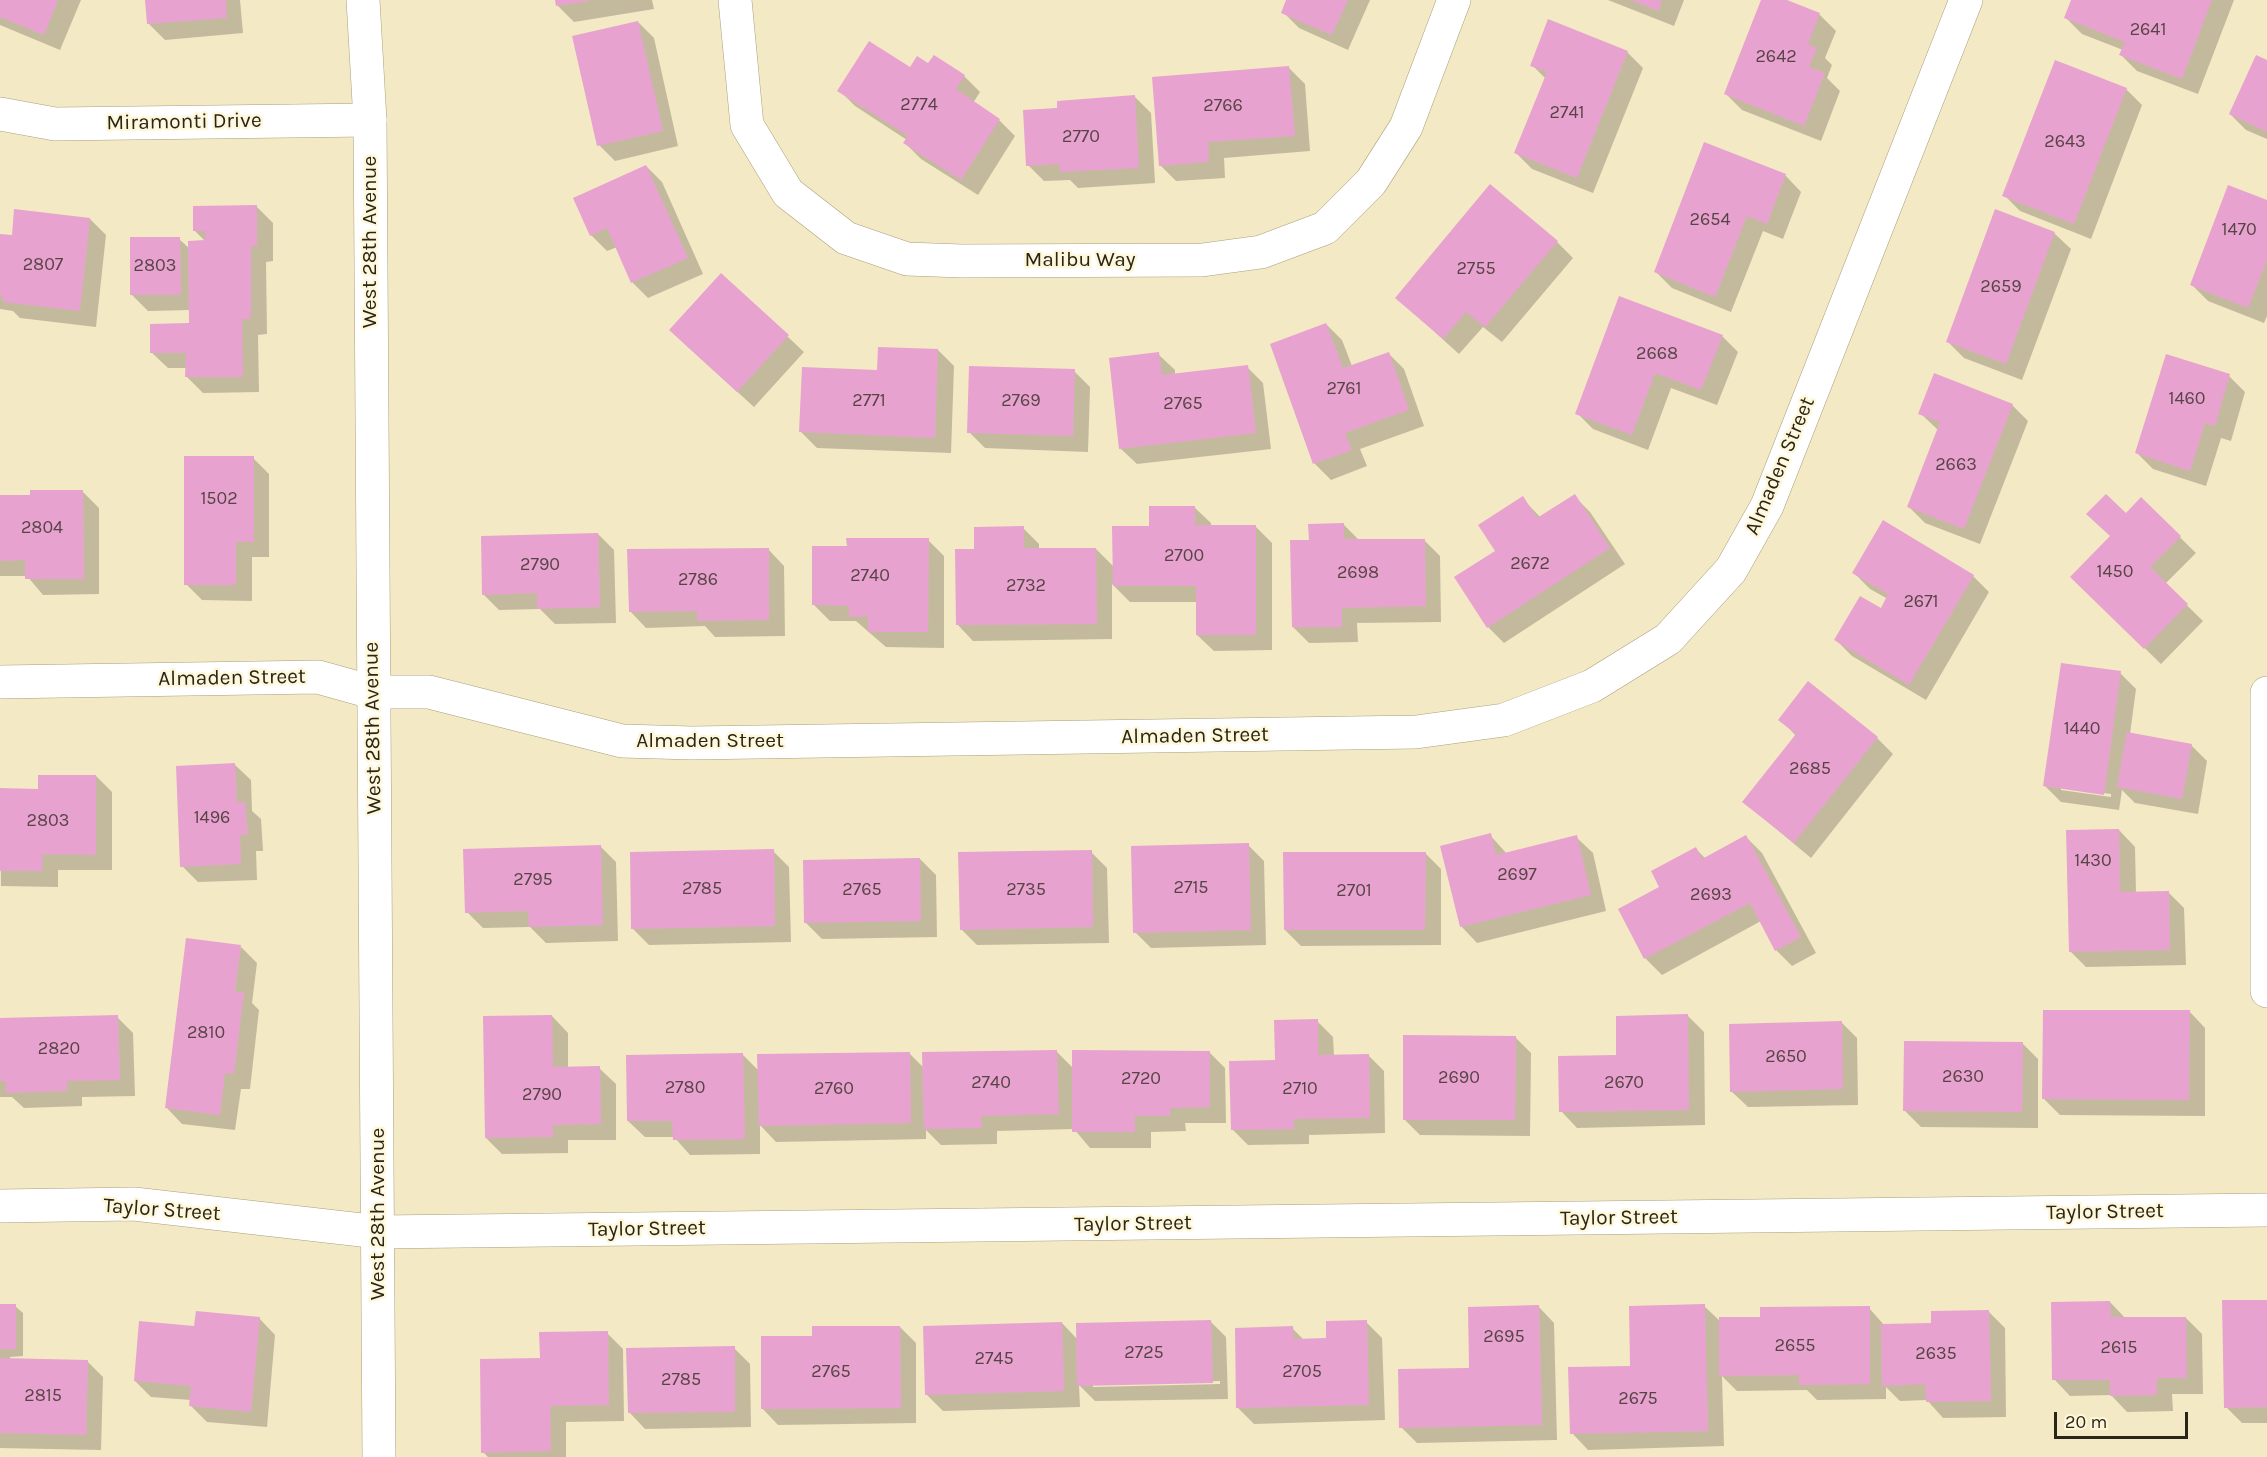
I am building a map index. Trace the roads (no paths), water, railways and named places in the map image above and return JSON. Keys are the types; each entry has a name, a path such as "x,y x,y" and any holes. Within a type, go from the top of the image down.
{"street":[{"name":"West 28th Avenue","path":"363,0 369,120 379,1457"},
{"name":"Malibu Way","path":"735,0 747,125 788,193 846,238 907,259 962,261 1202,260 1261,252 1325,228 1371,182 1406,127 1454,0"},
{"name":"Almaden Street","path":"0,682 318,677 372,692 429,692 622,741 693,743 1416,732 1503,720 1592,686 1668,639 1731,570 1767,506 1966,0"},
{"name":"Miramonti Drive","path":"0,114 54,124 369,120"},
{"path":"2267,693 2267,991"},
{"name":"Taylor Street","path":"0,1206 134,1204 379,1232 2267,1210"}]}
